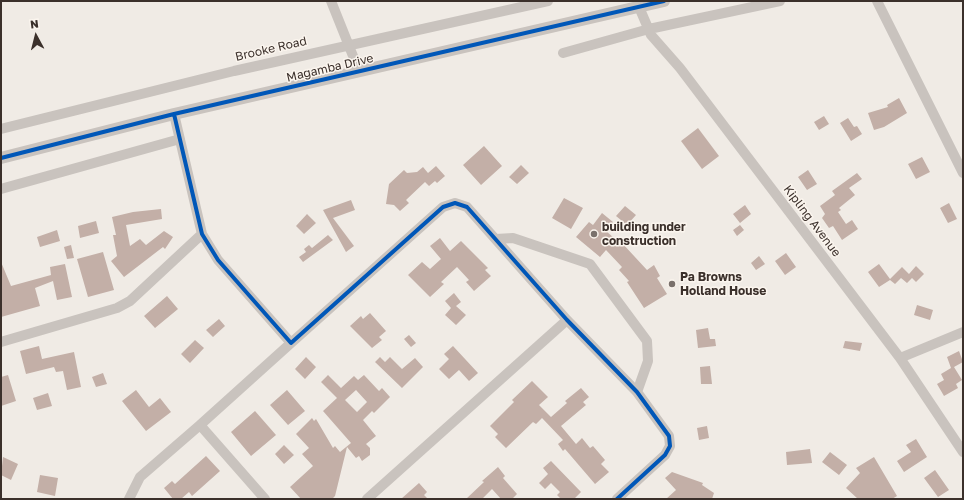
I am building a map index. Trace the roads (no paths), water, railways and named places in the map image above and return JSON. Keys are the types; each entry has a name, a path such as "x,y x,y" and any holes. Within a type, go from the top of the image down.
{"street":[{"path":"331,1 350,44 359,71"},
{"name":"Brooke Road","path":"1,129 234,71 548,1"},
{"name":"Magamba Drive","path":"1,158 174,114 664,1"},
{"path":"563,54 649,29 780,1"},
{"path":"877,1 963,173"},
{"name":"Kipling Avenue","path":"639,7 652,36 680,68 900,358 963,452"},
{"path":"174,114 202,234 218,260 292,343"},
{"path":"1,189 180,139"},
{"path":"129,499 140,477 292,343 442,207 455,203 467,207 568,320 637,392 669,436 670,446 664,455 617,499"},
{"path":"1,342 117,308 130,301 202,234"},
{"path":"496,239 513,238 590,264 647,341 648,361 637,392"},
{"path":"368,499 568,320"},
{"path":"900,358 963,332"},
{"path":"200,425 265,499"}],"place":[{"name":"building under construction","path":"594,234"},
{"name":"Pa Browns Holland House","path":"672,284"}]}
